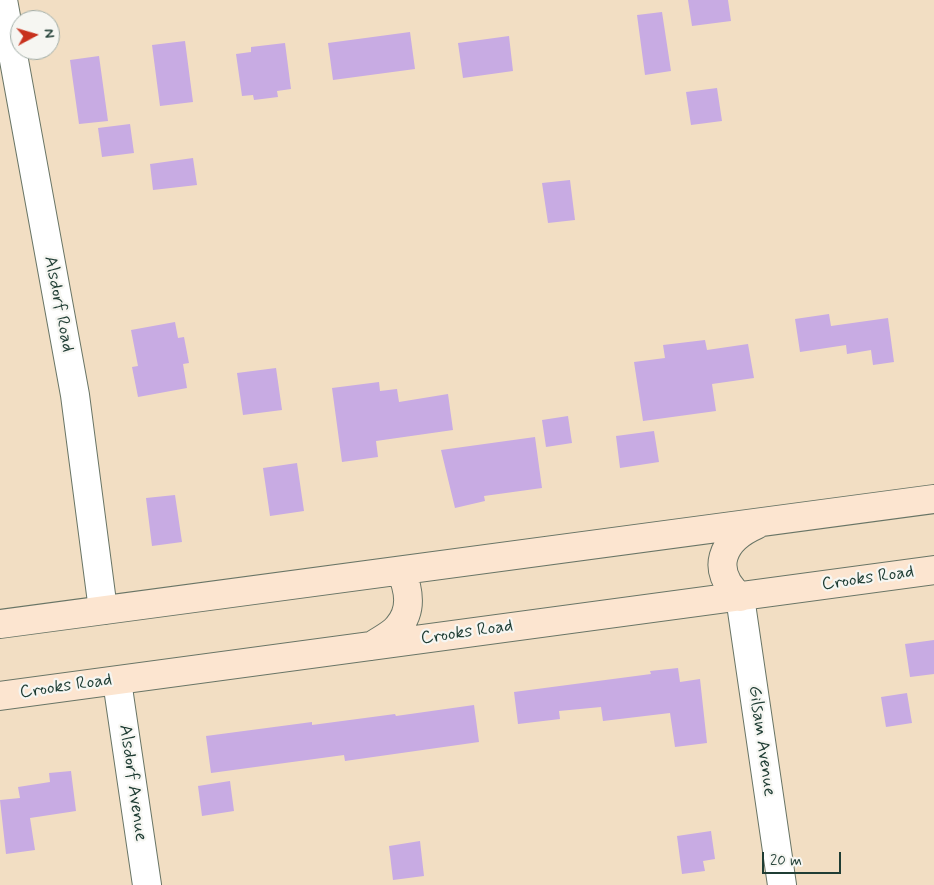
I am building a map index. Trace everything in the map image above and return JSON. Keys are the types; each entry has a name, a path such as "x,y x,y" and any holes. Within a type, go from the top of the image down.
{"main road":[{"path":"0,624 934,499"},
{"path":"740,597 724,577 723,563 726,550 733,539 744,530 762,522"},
{"name":"Crooks Road","path":"0,696 934,570"},
{"path":"371,647 398,628 407,612 409,597 401,571"}],"street":[{"name":"Alsdorf Road","path":"3,0 75,395 103,610"},
{"name":"Gilsam Avenue","path":"740,597 782,885"},
{"name":"Alsdorf Avenue","path":"117,681 147,885"}],"building":[{"path":"688,0 728,0 731,21 692,26"},
{"path":"662,12 671,71 645,75 637,15"},
{"path":"410,32 415,69 333,80 328,43"},
{"path":"509,36 513,71 463,78 458,43"},
{"path":"185,41 193,102 160,106 152,45"},
{"path":"285,43 291,89 277,91 278,97 254,100 253,95 242,96 236,54 251,52 251,47"},
{"path":"99,56 108,121 79,124 70,60"},
{"path":"717,88 722,121 691,125 686,92"},
{"path":"130,124 134,153 102,157 98,128"},
{"path":"193,158 197,185 153,190 150,164"},
{"path":"570,180 575,220 548,223 542,183"},
{"path":"829,314 831,326 888,318 894,362 873,365 871,350 847,354 846,345 800,352 795,319"},
{"path":"175,322 178,338 184,337 189,363 183,364 187,388 138,397 132,367 138,366 131,330"},
{"path":"705,340 707,350 748,344 754,378 712,384 716,411 643,421 634,362 665,358 663,345"},
{"path":"276,368 282,410 243,415 237,373"},
{"path":"379,382 380,391 397,389 399,402 448,394 453,430 376,441 378,457 342,462 332,388"},
{"path":"568,416 572,443 546,447 542,420"},
{"path":"654,431 659,462 620,468 616,436"},
{"path":"535,437 542,488 484,496 485,501 455,508 441,450"},
{"path":"297,463 304,511 270,516 263,468"},
{"path":"175,495 182,542 152,546 146,498"},
{"path":"934,640 934,674 910,677 905,644"},
{"path":"678,668 680,682 700,679 707,743 675,747 670,713 603,721 601,707 559,711 560,719 518,724 514,692 651,674 650,671"},
{"path":"907,693 912,723 886,727 881,697"},
{"path":"474,705 479,742 345,761 344,755 211,773 206,736 312,722 312,725 395,714 396,716"},
{"path":"71,771 76,811 30,818 35,850 6,854 0,800 20,798 18,787 50,782 49,773"},
{"path":"230,781 234,811 202,816 198,786"},
{"path":"711,831 715,859 703,861 705,871 682,874 677,836"},
{"path":"420,841 424,876 393,880 389,846"}]}
